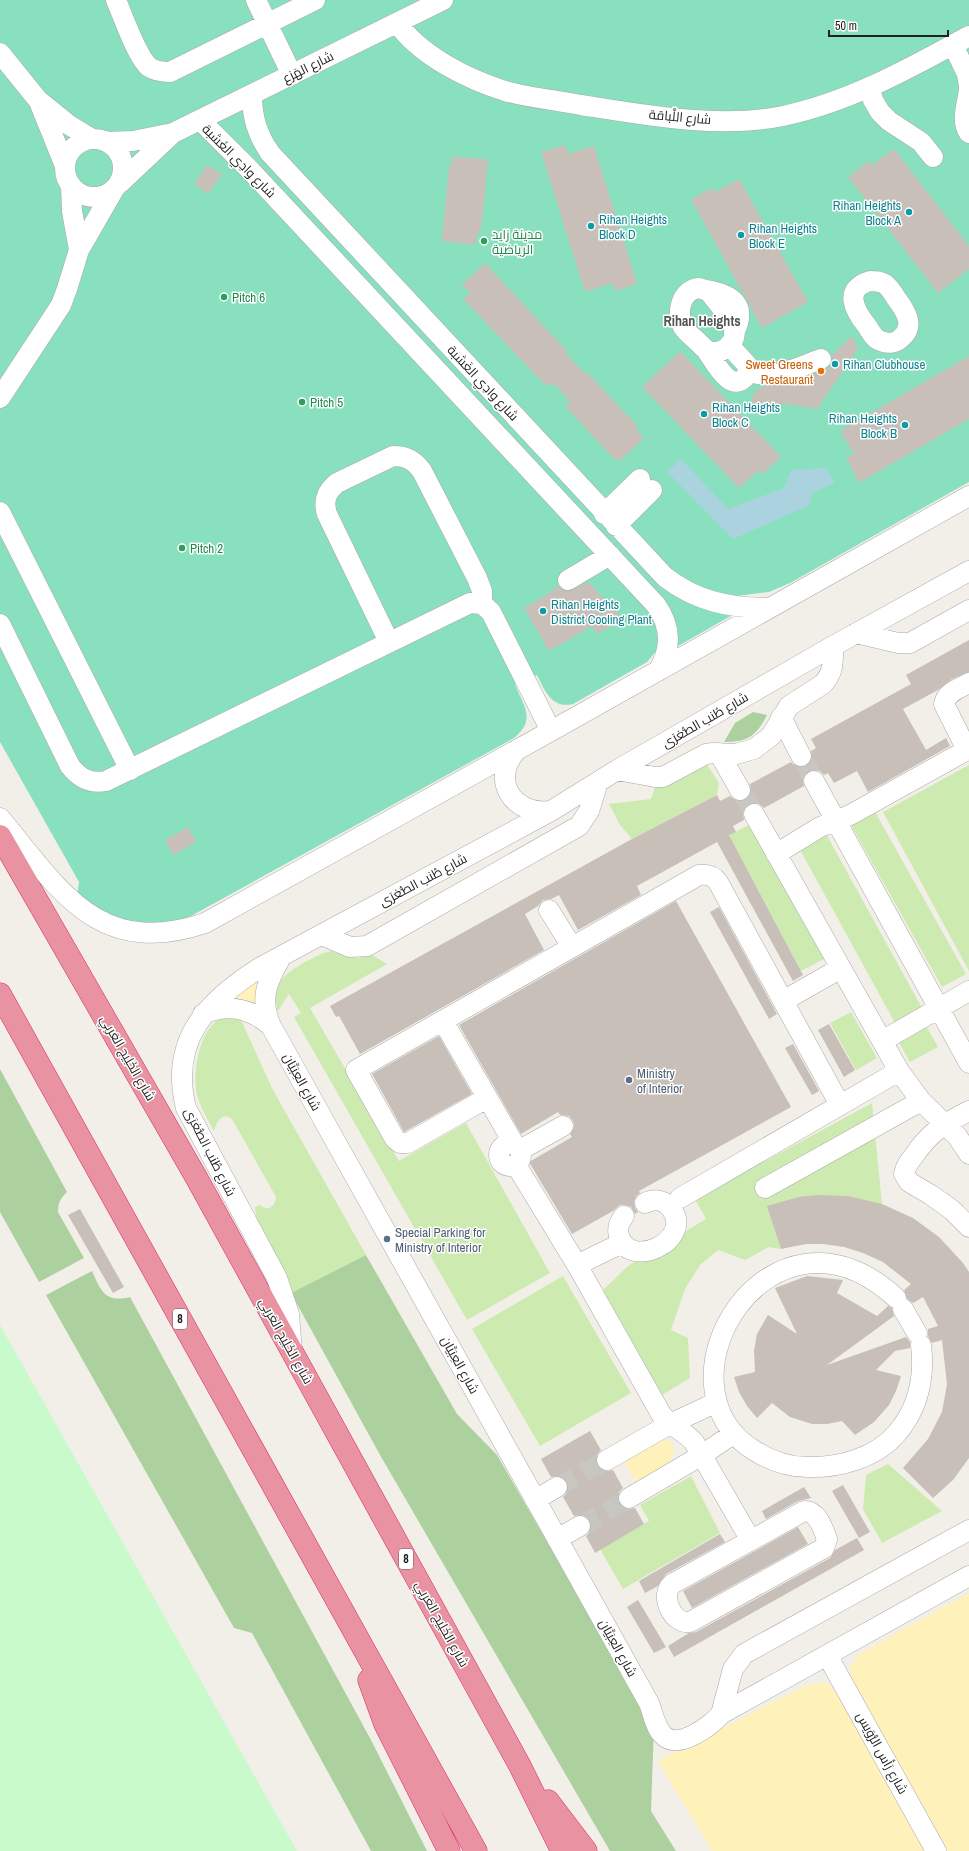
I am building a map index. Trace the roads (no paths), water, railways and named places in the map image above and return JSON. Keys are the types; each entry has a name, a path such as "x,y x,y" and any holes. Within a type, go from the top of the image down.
{"highway":[{"name":"شارع الخَلِيج العَربِي","path":"0,836 196,1177 520,1766 562,1851"},
{"name":"8","path":"0,994 476,1851"},
{"path":"360,1644 376,1704 410,1776 449,1851"},
{"path":"520,1766 586,1851"}],"street":[{"path":"116,0 142,58 151,68 163,72 170,72 315,0"},
{"path":"256,0 292,75"},
{"name":"شارع الهَزع","path":"99,140 133,141 173,133 444,0"},
{"name":"شارع اللَّباقة","path":"397,23 410,38 426,52 483,83 506,91 640,114 718,120 770,118 811,109 870,87 912,68 961,40"},
{"path":"961,40 969,87 965,108 965,120 969,134"},
{"path":"0,53 38,100 64,121 117,150 123,162 122,176 79,250 61,305 0,398"},
{"path":"870,87 873,100 880,112 889,121 921,142 933,157"},
{"name":"شارع وادِي الغَشبة","path":"252,95 252,107 256,125 263,142 270,152 610,520 665,577 692,595 718,604 751,608 768,608"},
{"path":"38,100 65,166 71,185 72,211 79,250"},
{"name":"شارع وادِي الغَشبة","path":"200,120 251,171 656,604 662,614 669,635 667,654 658,671"},
{"name":"شارع الهَزع","path":"116,187 173,133"},
{"path":"65,166 67,159 74,148 85,140 99,140"},
{"path":"71,185 81,194 94,197 101,197 116,187"},
{"path":"694,289 705,290 710,293 733,326 732,339 746,362 748,371 744,379 735,382 731,382 727,379 707,350 686,331 680,315 681,304 686,294 694,289"},
{"path":"707,350 717,352 732,339"},
{"path":"748,371 760,375 772,375 821,359"},
{"path":"389,642 327,514 325,506 326,497 330,489 393,456 402,456 410,459 417,464 422,471 477,578 482,591 482,604"},
{"path":"610,520 646,484"},
{"path":"0,818 55,885 71,902 90,916 112,926 135,932 159,933 182,930 205,922 551,731 969,496"},
{"path":"0,512 130,770"},
{"path":"568,580 610,555"},
{"name":"شارع طُنب الصُّغرَى","path":"292,1352 289,1314 277,1278 186,1108 182,1084 183,1059 190,1035 203,1014 236,984 281,957 551,811 617,770 832,646 969,571"},
{"path":"0,624 70,766 74,772 86,780 100,782 106,781 130,770 470,603 482,604 491,612 551,731"},
{"path":"856,633 898,644 910,643 969,610"},
{"path":"617,770 655,777 663,776 706,754 719,752 736,754 754,749 771,736 781,717 789,706 823,684 828,679 834,665 832,646"},
{"path":"776,854 820,828 850,815 968,750 944,704 950,694 969,683"},
{"path":"781,717 801,756"},
{"path":"520,748 510,759 505,773 509,793 514,801 531,811 541,813 551,811"},
{"path":"719,752 740,790"},
{"path":"814,781 969,1063"},
{"path":"322,935 350,947 367,946 579,826 589,811 598,782"},
{"path":"754,814 898,1071 921,1101 957,1136 969,1154"},
{"path":"487,1098 408,1143 400,1143 395,1138 356,1070 699,875 710,875 718,882 840,1104"},
{"path":"549,910 572,947"},
{"name":"شارع العِبَيَّان","path":"281,957 270,976 265,996 267,1017 271,1026 649,1704 667,1723 677,1727 683,1727 705,1716 721,1714 969,1576"},
{"path":"783,1001 841,968"},
{"path":"882,1041 969,991"},
{"name":"شارع العِبَيَّان","path":"203,1014 226,1007 239,1008 251,1012 271,1026"},
{"path":"443,1021 661,1414 670,1424 690,1437 702,1455 750,1539"},
{"path":"680,1198 898,1071"},
{"path":"766,1188 921,1101"},
{"path":"969,1111 945,1123 928,1137 906,1167 904,1174 909,1182 942,1202 969,1227"},
{"path":"517,1153 563,1126"},
{"path":"624,1216 620,1221 618,1228 622,1243 634,1252 641,1253 649,1251 662,1244 673,1234 677,1220 671,1207 658,1200 651,1200 645,1203"},
{"path":"577,1265 622,1243"},
{"path":"812,1263 831,1264 849,1268 867,1275 882,1285 900,1304 919,1339 923,1361 922,1378 919,1394 905,1424 882,1447 852,1462 818,1468 800,1467 782,1464 765,1457 749,1447 733,1434 720,1413 716,1402 715,1365 718,1346 734,1311 746,1296 760,1283 776,1273 794,1266 812,1263"},
{"path":"607,1460 670,1424 716,1402"},
{"path":"629,1498 702,1455 733,1434"},
{"path":"535,1500 557,1487"},
{"path":"808,1510 815,1515 826,1535 827,1542 822,1550 690,1622 685,1623 676,1619 666,1599 668,1588 672,1584 750,1539 808,1510"},
{"path":"557,1539 580,1526"},
{"path":"721,1714 733,1669 744,1654 969,1530"},
{"name":"شارع رَأس الرُّوَيس","path":"827,1655 936,1851"}],"water":[{"path":"681,459 728,509 784,488 791,470 826,468 835,482 812,494 810,505 733,539 667,472"}],"tunnel":[{"path":"801,756 814,781"},
{"path":"740,790 754,814"},
{"path":"557,1487 607,1460"},
{"path":"580,1526 629,1498"}],"place":[{"name":"Rihan Heights Block A","path":"909,212"},
{"name":"Rihan Heights Block D","path":"591,226"},
{"name":"Rihan Heights Block E","path":"741,235"},
{"name":"مدينة زايد الرياضية","path":"484,241"},
{"name":"Pitch 6","path":"224,297"},
{"name":"Rihan Clubhouse","path":"835,364"},
{"name":"Sweet Greens Restaurant","path":"821,371"},
{"name":"Pitch 5","path":"302,402"},
{"name":"Rihan Heights Block C","path":"704,414"},
{"name":"Rihan Heights Block B","path":"905,425"},
{"name":"Pitch 2","path":"182,548"},
{"name":"Rihan Heights District Cooling Plant","path":"543,611"},
{"name":"Ministry of Interior","path":"629,1080"},
{"name":"Special Parking for Ministry of Interior","path":"387,1239"}],"district":[{"name":"Rihan Heights","path":"702,321"}]}
